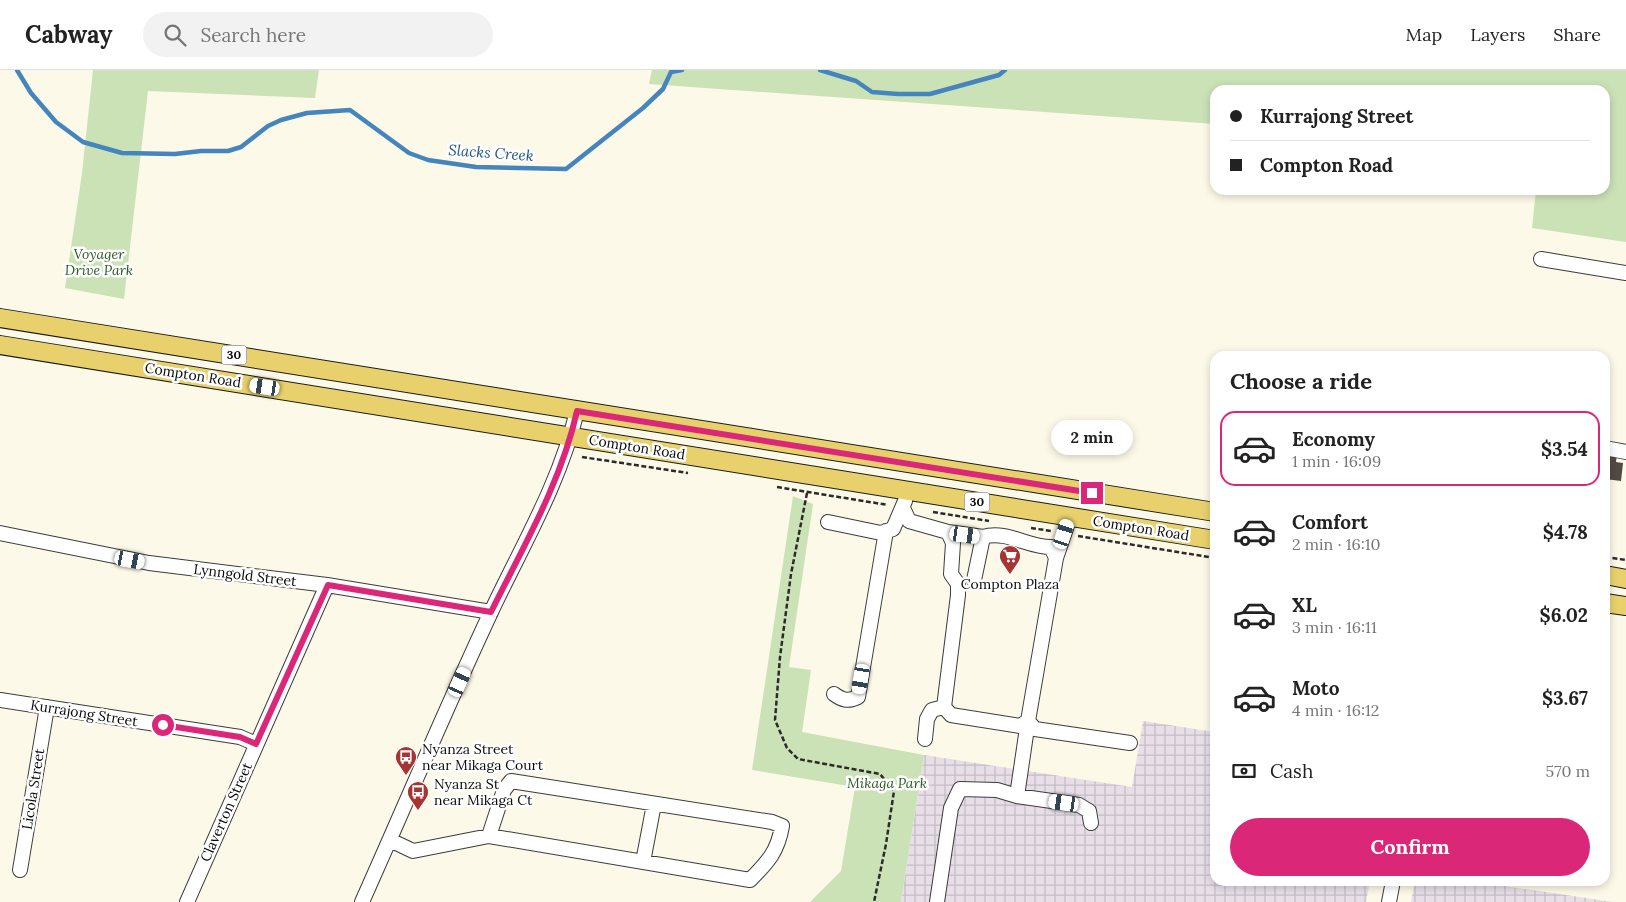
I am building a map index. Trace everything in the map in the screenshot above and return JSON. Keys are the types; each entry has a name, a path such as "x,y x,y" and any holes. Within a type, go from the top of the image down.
{"main road":[{"name":"Compton Road","path":"0,318 1210,511"},
{"name":"Compton Road","path":"0,345 1210,539"},
{"path":"1610,577 1626,579"},
{"path":"1610,604 1626,606"}],"street":[{"path":"1541,259 1626,273"},
{"path":"362,902 491,612 552,487 571,437 577,411"},
{"path":"1610,449 1626,452"},
{"path":"828,522 881,533 893,529 903,508 908,491"},
{"path":"903,508 909,520 948,532 983,537 1007,535 1037,547 1051,547 1056,558"},
{"path":"1017,796 1056,558 1070,517"},
{"path":"834,694 841,699 852,700 858,697 886,531"},
{"path":"944,708 958,596 958,584 951,574 953,543 948,532"},
{"name":"Lynngold Street","path":"0,533 149,563 328,585 491,612"},
{"path":"974,580 983,537"},
{"name":"Claverton Street","path":"187,902 328,585"},
{"name":"Kurrajong Street","path":"0,700 240,737 256,744"},
{"name":"Licola Street","path":"20,870 47,707"},
{"path":"944,708 951,715 1020,726 1028,721"},
{"path":"924,739 927,719 932,710 944,708"},
{"path":"1028,721 1035,729 1130,742"},
{"path":"390,840 414,851 489,836 750,880 779,845 782,826 772,822 511,781 504,790 489,836"},
{"path":"937,902 951,808 960,789 997,790 1017,796 1078,805 1089,811 1091,823"},
{"path":"643,862 654,804"},
{"path":"1389,902 1392,886"}],"path":[{"path":"807,493 791,574 780,657 775,720 787,748 798,759 880,774 894,791 886,844 874,902"},
{"path":"1610,558 1626,560"}],"shaded area":[{"path":"1143,721 1210,731 1210,886 1369,886 1366,902 901,902 924,755 1132,787"},
{"path":"1414,886 1505,886 1613,902 1411,902"}],"green space":[{"name":"Voyager Drive Park","path":"93,70 319,70 315,98 148,91 124,299 65,288 82,173"},
{"path":"652,70 1626,70 1626,242 1532,228 1535,195 1610,195 1610,85 1210,85 1210,124 649,84"},
{"name":"Mikaga Park","path":"793,496 813,504 789,667 811,670 802,732 924,755 901,902 810,902 841,871 855,787 752,770"}],"building":[{"path":"1610,453 1617,454 1616,462 1623,463 1621,481 1610,480"}],"waterway":[{"name":"Slacks Creek","path":"17,70 31,93 56,122 83,142 122,153 175,154 201,151 228,151 241,147 268,126 281,120 307,113 350,110 409,153 428,160 476,167 566,169 643,108 663,89 671,72 682,70"},
{"name":"Slacks Creek","path":"820,70 856,81 872,92 898,94 930,94 999,75 1005,70"}],"place":[{"name":"Compton Plaza","path":"1010,575"},
{"name":"Nyanza Street near Mikaga Court","path":"406,776"},
{"name":"Nyanza St near Mikaga Ct","path":"418,811"}],"route":[{"path":"163,725 240,737 256,744 328,585 491,612 557,475 568,447 577,411 1092,493"}]}
